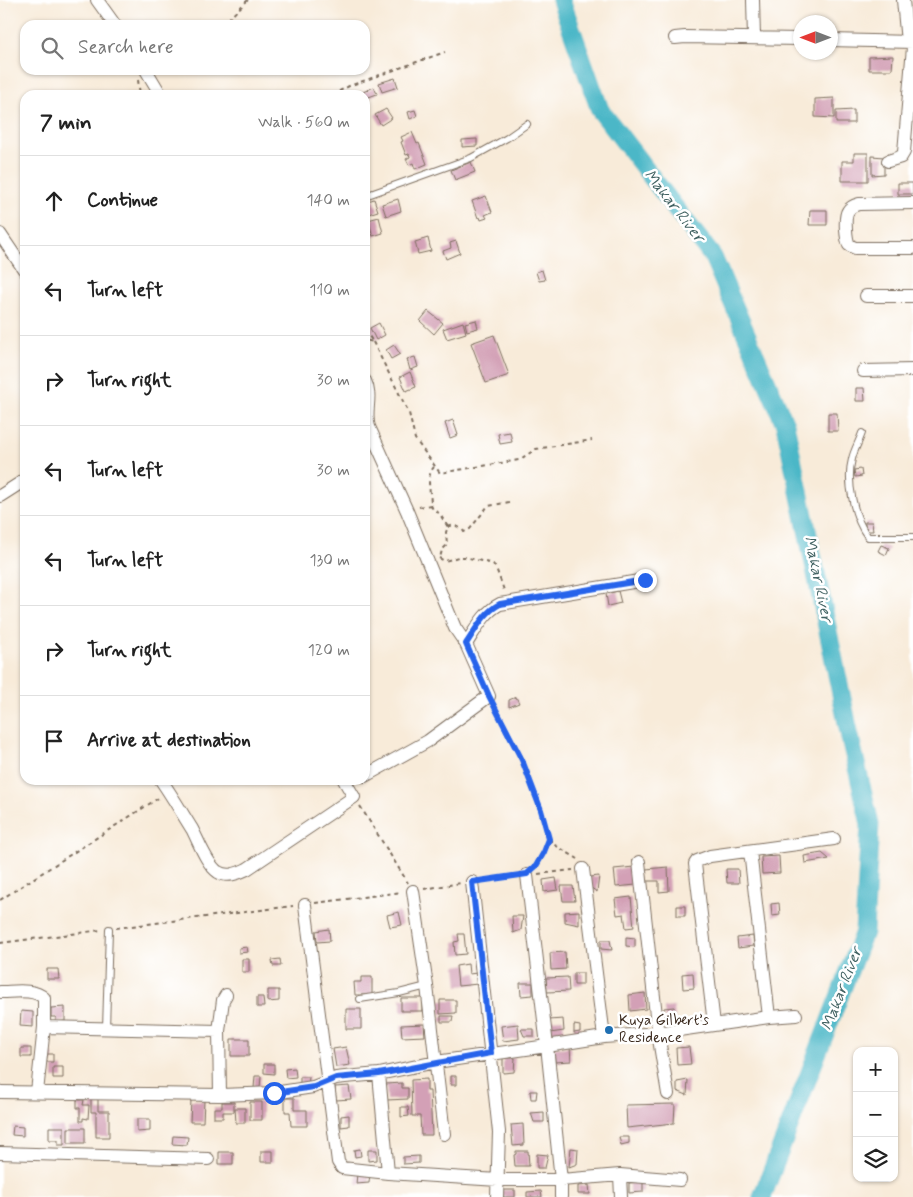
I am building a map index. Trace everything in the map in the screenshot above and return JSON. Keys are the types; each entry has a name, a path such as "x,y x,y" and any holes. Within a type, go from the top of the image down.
{"street":[{"path":"97,0 111,20"},
{"path":"753,0 754,38"},
{"path":"888,161 901,157 904,152 911,44 903,0"},
{"path":"675,38 793,39"},
{"path":"838,40 911,44"},
{"path":"149,75 158,90"},
{"path":"913,203 859,204 848,209 846,215 846,237 849,245 855,248 913,248"},
{"path":"0,234 20,264"},
{"path":"866,296 913,296"},
{"path":"863,371 913,370"},
{"path":"370,429 407,511 455,628 466,644 489,696 428,741 370,773"},
{"path":"0,496 20,483"},
{"path":"466,644 486,614 492,608 508,602 645,580"},
{"path":"165,785 210,863 216,870 227,874 235,874 247,868 354,797 351,785"},
{"path":"714,1024 695,864 700,858 710,856 834,839"},
{"path":"750,851 769,1017"},
{"path":"638,862 658,1033 668,1094"},
{"path":"583,869 604,1038"},
{"path":"527,874 547,1046 561,1180 561,1197"},
{"path":"472,882 499,1132 497,1197"},
{"path":"413,891 427,986 444,1134"},
{"path":"305,905 340,1166 347,1170 498,1180 561,1180 620,1176 680,1180"},
{"path":"0,992 32,992 40,994 44,998 44,1028 37,1092"},
{"path":"220,1095 219,1031 222,1005 226,995"},
{"path":"0,1092 220,1095 284,1092 314,1087 345,1077 379,1074 491,1053 796,1015"},
{"path":"44,1028 219,1031"},
{"path":"379,1074 388,1173"},
{"path":"0,1153 208,1159"},
{"path":"620,1176 621,1197"}],"lane":[{"path":"370,194 471,158 528,124"},
{"path":"862,433 851,460 852,500 862,530 868,537 913,537"},
{"path":"106,1029 109,929"},
{"path":"360,999 399,993 427,986"}],"path":[{"path":"227,20 248,0"},
{"path":"341,90 446,52"},
{"path":"370,338 409,413 415,439 440,473 519,460 536,449 592,440"},
{"path":"434,467 430,472 429,478 430,505 433,510 439,513 448,527"},
{"path":"448,527 453,525 460,527 464,532 470,529 488,506 509,502"},
{"path":"407,511 430,505"},
{"path":"440,558 442,550 447,545 446,532 448,527"},
{"path":"440,558 445,561 465,557 493,564 508,602"},
{"path":"428,563 440,558"},
{"path":"0,943 413,891 527,874 583,869 577,858 555,845 549,839 541,810 522,760 489,696"},
{"path":"0,900 169,791"},
{"path":"354,797 413,891"},
{"path":"527,874 536,866 549,839"}],"building":[{"path":"893,56 892,70 869,70 869,57"},
{"path":"395,78 398,87 382,92 379,83"},
{"path":"374,87 377,94 370,97 370,90 367,90"},
{"path":"834,98 834,118 815,117 815,99"},
{"path":"386,109 392,118 381,125 375,115"},
{"path":"415,110 417,116 410,119 408,112"},
{"path":"854,110 854,123 836,123 836,111"},
{"path":"412,132 417,144 419,143 427,164 415,169 413,163 409,165 406,159 410,157 409,154 406,155 401,142 403,141 401,137"},
{"path":"477,139 477,146 462,147 462,140"},
{"path":"854,153 868,153 868,181 842,181 842,161 854,161"},
{"path":"872,156 884,157 884,174 872,175"},
{"path":"471,162 475,172 455,180 451,170"},
{"path":"898,183 913,183 913,194 898,194"},
{"path":"486,196 492,212 485,215 487,218 481,220 480,217 478,218 472,201"},
{"path":"374,199 378,211 370,213 370,200"},
{"path":"398,199 401,211 386,216 382,204"},
{"path":"810,210 827,210 827,225 809,225"},
{"path":"379,217 383,233 373,236 370,219"},
{"path":"428,238 431,251 418,254 415,242"},
{"path":"456,241 460,253 446,259 443,251 451,248 450,243"},
{"path":"542,270 545,280 539,281 536,272"},
{"path":"428,311 443,323 434,334 420,321"},
{"path":"476,320 478,328 467,331 465,323"},
{"path":"463,322 466,333 447,339 443,329"},
{"path":"379,323 385,335 376,340 370,328"},
{"path":"494,335 509,375 486,383 471,343"},
{"path":"394,345 400,354 391,359 386,350"},
{"path":"415,357 418,367 410,370 407,359"},
{"path":"410,372 416,387 406,391 400,377"},
{"path":"856,388 864,388 865,401 856,401"},
{"path":"828,413 837,413 838,431 828,431"},
{"path":"453,420 458,435 450,438 445,423"},
{"path":"510,432 512,442 500,444 498,434"},
{"path":"861,469 862,476 855,477 854,470"},
{"path":"865,522 872,522 873,531 865,531"},
{"path":"881,545 889,548 886,555 878,551"},
{"path":"618,591 621,603 608,606 606,594"},
{"path":"516,697 519,703 509,707 509,700"},
{"path":"822,853 829,859 805,863 804,856"},
{"path":"779,856 780,873 762,874 761,857"},
{"path":"634,867 636,885 616,887 614,869"},
{"path":"668,867 669,891 659,892 659,881 647,881 646,869"},
{"path":"726,869 738,869 739,883 727,883"},
{"path":"599,876 597,892 590,887 590,877"},
{"path":"556,878 558,890 544,892 543,880"},
{"path":"561,886 573,886 575,901 563,901"},
{"path":"631,897 634,927 626,928 624,914 617,915 615,899"},
{"path":"779,903 780,915 772,916 771,904"},
{"path":"677,906 685,906 685,916 677,916"},
{"path":"579,911 579,925 565,922 565,912"},
{"path":"399,912 402,925 390,927 387,915"},
{"path":"512,916 523,916 521,930 513,933"},
{"path":"329,929 330,941 317,942 316,931"},
{"path":"458,934 464,934 466,954 455,955 454,942 459,941"},
{"path":"753,936 754,946 738,948 737,938"},
{"path":"626,937 635,938 635,947 626,946"},
{"path":"601,940 610,940 612,950 601,949"},
{"path":"247,947 248,952 239,953 239,948"},
{"path":"565,952 566,969 551,970 550,953"},
{"path":"242,959 249,959 249,972 242,972"},
{"path":"280,959 281,966 273,966 272,960"},
{"path":"468,964 469,974 477,973 478,984 458,986 456,966"},
{"path":"47,969 58,969 59,979 47,979"},
{"path":"574,973 583,973 583,985 574,985"},
{"path":"693,973 694,988 683,989 682,974"},
{"path":"361,977 372,977 372,995 355,995 354,982 361,982"},
{"path":"568,977 569,991 547,992 546,978"},
{"path":"520,983 533,983 533,995 521,996"},
{"path":"268,990 279,990 279,1001 268,1002"},
{"path":"645,993 646,1009 630,1011 629,995"},
{"path":"257,997 263,997 264,1007 257,1007"},
{"path":"401,998 423,998 423,1011 401,1011"},
{"path":"440,1000 456,1000 456,1013 440,1014"},
{"path":"65,1007 65,1021 56,1022 56,1017 51,1017 51,1008"},
{"path":"674,1007 675,1019 665,1020 664,1008"},
{"path":"346,1009 361,1009 361,1029 346,1029"},
{"path":"21,1011 33,1012 33,1027 20,1026"},
{"path":"441,1016 453,1016 452,1022 441,1022"},
{"path":"563,1019 564,1031 550,1033 549,1020"},
{"path":"424,1024 425,1036 402,1037 401,1025"},
{"path":"518,1024 519,1039 503,1041 501,1026"},
{"path":"574,1025 580,1026 580,1032 574,1033"},
{"path":"521,1029 534,1029 534,1036 524,1036"},
{"path":"231,1039 249,1039 249,1056 231,1056"},
{"path":"346,1047 350,1065 336,1067 333,1049"},
{"path":"570,1047 571,1061 555,1062 554,1048"},
{"path":"689,1047 691,1064 677,1065 676,1048"},
{"path":"21,1048 31,1048 31,1057 21,1057"},
{"path":"46,1054 53,1054 53,1062 46,1062"},
{"path":"503,1058 515,1058 514,1072 503,1073"},
{"path":"264,1064 274,1064 274,1074 264,1073"},
{"path":"53,1067 63,1067 63,1078 53,1078"},
{"path":"295,1068 296,1077 286,1078 285,1069"},
{"path":"255,1076 261,1076 260,1088 254,1088"},
{"path":"451,1076 456,1076 456,1085 451,1085"},
{"path":"300,1077 309,1077 308,1086 300,1086"},
{"path":"427,1079 427,1091 430,1091 432,1135 421,1135 420,1116 412,1116 411,1080"},
{"path":"688,1080 687,1095 677,1091 677,1082"},
{"path":"402,1083 402,1088 408,1088 408,1099 387,1100 386,1084"},
{"path":"349,1086 351,1099 336,1100 335,1087"},
{"path":"530,1091 537,1091 536,1099 531,1099"},
{"path":"285,1098 294,1098 294,1110 307,1110 307,1126 291,1126 290,1112 285,1112"},
{"path":"91,1099 98,1099 98,1111 109,1111 109,1137 96,1137 96,1112 91,1112"},
{"path":"77,1100 84,1100 83,1105 89,1105 88,1119 83,1118 83,1121 80,1121 80,1108 77,1108"},
{"path":"191,1100 204,1101 203,1122 190,1122"},
{"path":"222,1102 234,1102 234,1112 223,1112 223,1118 214,1118 214,1108 222,1108"},
{"path":"250,1102 262,1102 262,1120 250,1120"},
{"path":"675,1104 674,1123 627,1128 626,1105"},
{"path":"401,1107 408,1107 409,1116 401,1117"},
{"path":"235,1108 245,1108 245,1123 236,1123"},
{"path":"544,1112 544,1122 534,1122 531,1113"},
{"path":"349,1115 349,1126 341,1127 341,1116"},
{"path":"137,1119 150,1119 150,1131 137,1132"},
{"path":"523,1124 524,1145 513,1146 511,1125"},
{"path":"13,1126 23,1127 23,1136 12,1135"},
{"path":"49,1127 64,1127 64,1145 58,1145 58,1140 49,1140"},
{"path":"68,1128 85,1128 85,1143 68,1143"},
{"path":"173,1136 188,1137 187,1145 172,1144"},
{"path":"619,1137 629,1137 629,1143 621,1145"},
{"path":"571,1148 578,1149 577,1164 569,1167"},
{"path":"360,1149 361,1156 355,1157 354,1150"},
{"path":"368,1150 377,1150 377,1160 368,1161"},
{"path":"261,1151 273,1151 273,1162 261,1162"},
{"path":"516,1151 528,1151 529,1166 515,1166 514,1155"},
{"path":"219,1152 233,1152 233,1164 219,1164"},
{"path":"537,1154 548,1155 545,1168 537,1168"},
{"path":"419,1156 419,1163 403,1164 403,1157"},
{"path":"370,1173 369,1183 356,1184 357,1174"},
{"path":"643,1182 643,1192 629,1193 629,1183"},
{"path":"589,1185 590,1194 578,1194 578,1186"},
{"path":"500,1190 515,1190 515,1197 500,1197"},
{"path":"541,1191 542,1197 527,1197 527,1192"}],"waterway":[{"name":"Makar River","path":"561,0 600,110 713,257 785,424 851,742 870,824 864,932 762,1197"}],"place":[{"name":"Kuya Gilbert’s Residence","path":"609,1030"}],"route":[{"path":"274,1093 314,1087 336,1078 379,1074 491,1053 472,882 527,874 536,866 549,839 541,810 522,760 489,696 466,644 486,614 500,604 645,580"}]}
